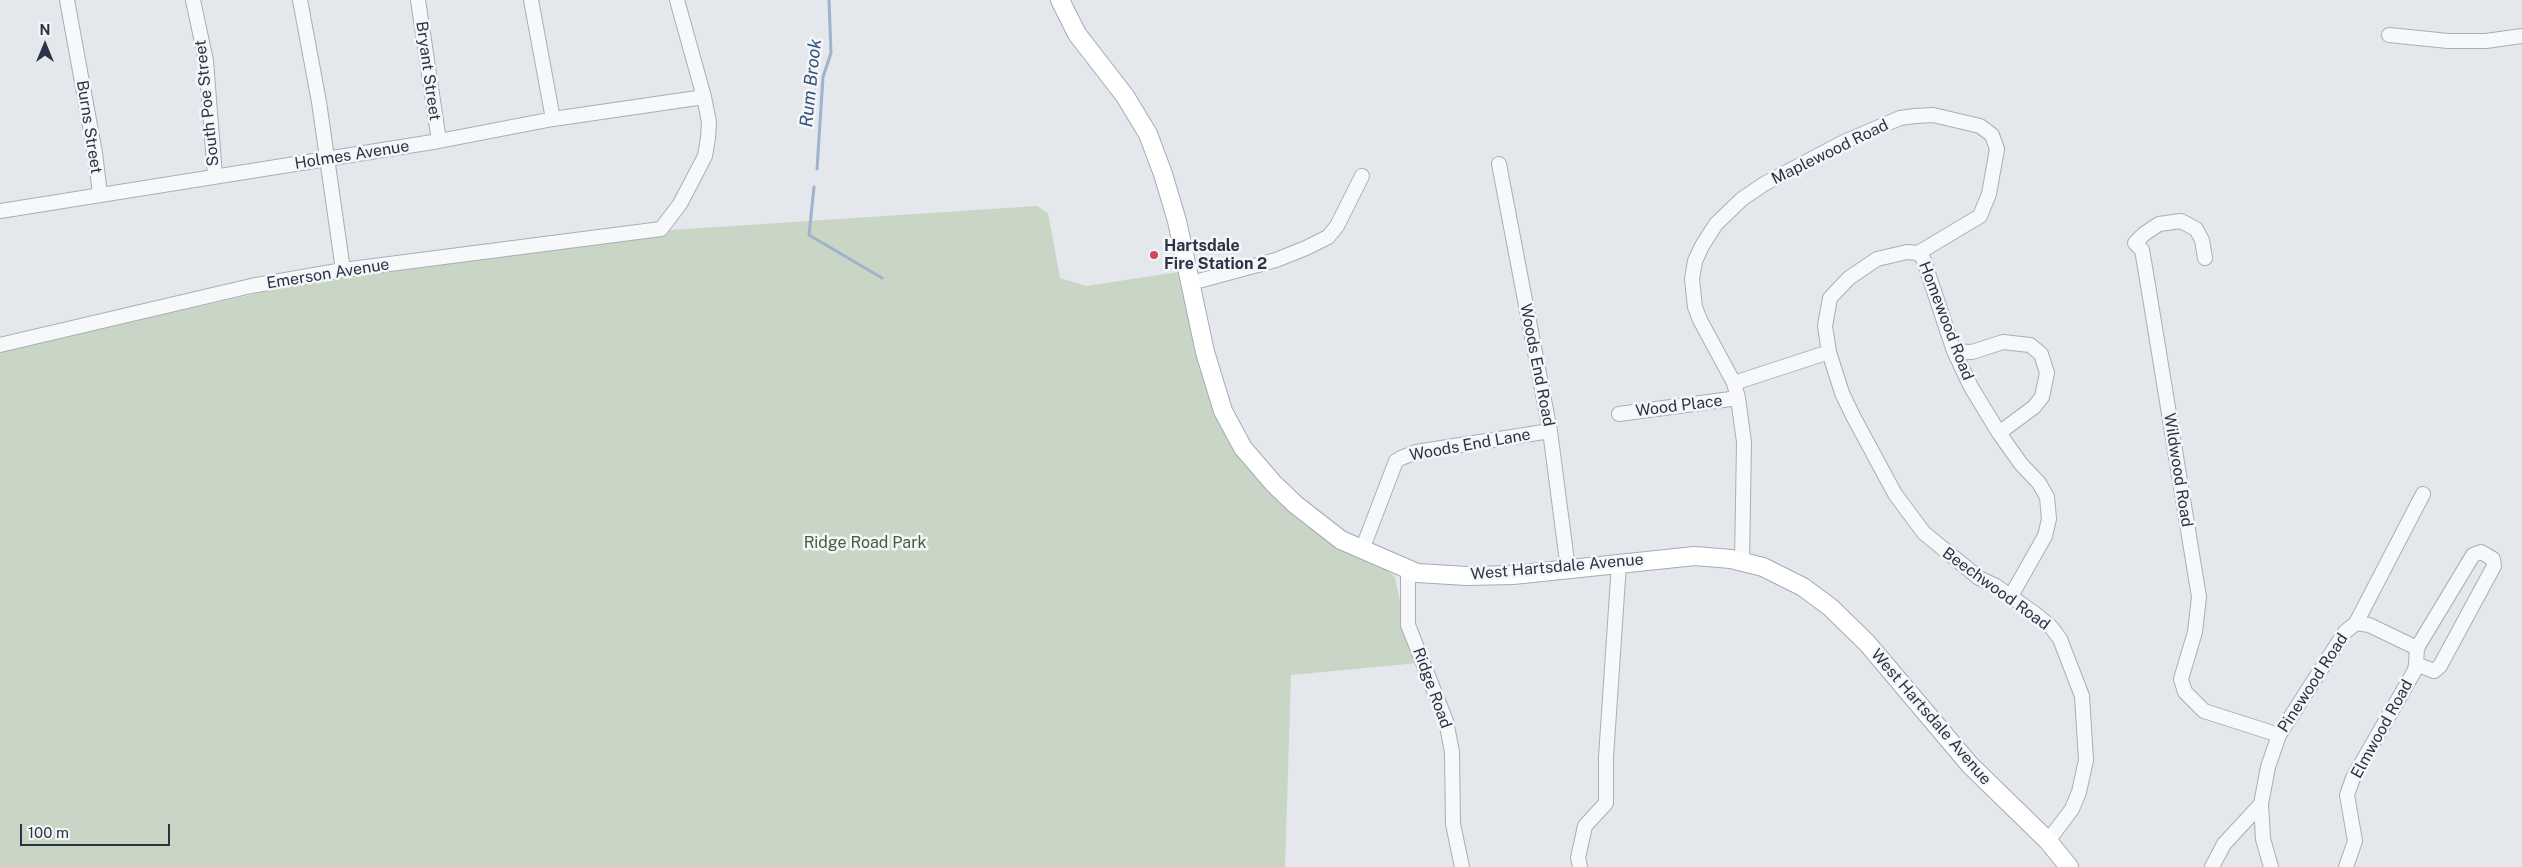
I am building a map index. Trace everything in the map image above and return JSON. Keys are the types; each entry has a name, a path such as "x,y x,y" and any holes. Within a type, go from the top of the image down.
{"main road":[{"name":"West Hartsdale Avenue","path":"1060,0 1077,34 1126,96 1148,134 1163,174 1191,283 1214,385 1223,411 1243,448 1274,484 1296,505 1342,540 1408,569 1426,574 1467,576 1513,574 1695,556 1742,562 1763,567 1803,586 1830,607 1867,643 1970,765 2048,841 2069,867"}],"street":[{"name":"Burns Street","path":"67,0 100,194"},
{"name":"South Poe Street","path":"193,0 206,61 215,176"},
{"path":"300,0 344,270"},
{"name":"Bryant Street","path":"418,0 439,141"},
{"path":"531,0 553,120"},
{"path":"677,0 704,97"},
{"path":"2389,35 2448,41 2486,41 2522,36"},
{"name":"Holmes Avenue","path":"0,211 704,97"},
{"name":"Emerson Avenue","path":"0,344 251,286 344,270 661,229 680,204 705,156 709,122 704,97"},
{"name":"Maplewood Road","path":"1742,562 1744,442 1734,383 1700,320 1696,307 1692,279 1695,261 1702,246 1716,224 1742,199 1764,184 1844,142 1900,118 1933,115 1980,126 1992,135 1997,149 1989,194 1980,216 1918,253 1907,252 1877,259 1836,290 1826,310 1825,326 1829,352"},
{"name":"Woods End Road","path":"1498,164 1550,431 1568,568"},
{"path":"1191,283 1276,260 1328,237 1337,226 1362,176"},
{"name":"Wildwood Road","path":"2206,258 2202,240 2196,229 2181,221 2160,224 2144,234 2135,243 2142,250 2199,597 2195,632 2181,679 2185,692 2204,711 2279,735"},
{"name":"Homewood Road","path":"1918,253 1923,258 1954,351 1971,387 1999,432 2047,497 2049,519 2045,536 2011,596"},
{"path":"1954,351 1972,352 2003,342 2030,345 2041,354 2047,373 2042,397 2034,407 1999,432"},
{"name":"Wood Place","path":"1734,383 1829,352"},
{"name":"Beechwood Road","path":"1829,352 1842,393 1853,416 1895,494 1924,533 1979,578 2011,596 2050,627 2060,639 2082,696 2086,760 2079,792 2072,809 2048,841"},
{"name":"Wood Place","path":"1619,414 1738,398"},
{"name":"Woods End Lane","path":"1362,550 1396,461 1416,452 1550,431"},
{"name":"Pinewood Road","path":"2271,867 2263,839 2261,804 2268,767 2279,735 2344,632 2356,623 2424,494"},
{"path":"2416,664 2434,671 2440,666 2494,566 2493,559 2481,552 2473,555 2417,648"},
{"path":"1580,867 1578,858 1585,826 1606,803 1606,757 1619,564"},
{"name":"Ridge Road","path":"1408,569 1406,610 1408,625 1446,721 1450,744 1453,824 1462,867"},
{"name":"Pinewood Road","path":"2356,623 2369,625 2417,648"},
{"name":"Elmwood Road","path":"2346,867 2355,840 2347,795 2353,778 2415,670 2417,648"},
{"path":"2212,867 2224,844 2261,804"}],"green space":[{"name":"Ridge Road Park","path":"1037,206 1048,213 1060,278 1086,286 1185,271 1243,452 1395,577 1403,617 1418,663 1291,675 1285,867 0,867 0,351 349,273 641,232"}],"waterway":[{"name":"Rum Brook","path":"817,169 823,77 831,53 829,0"},
{"name":"Rum Brook","path":"814,187 809,235 882,278"}],"place":[{"name":"Hartsdale Fire Station 2","path":"1154,255"}]}
